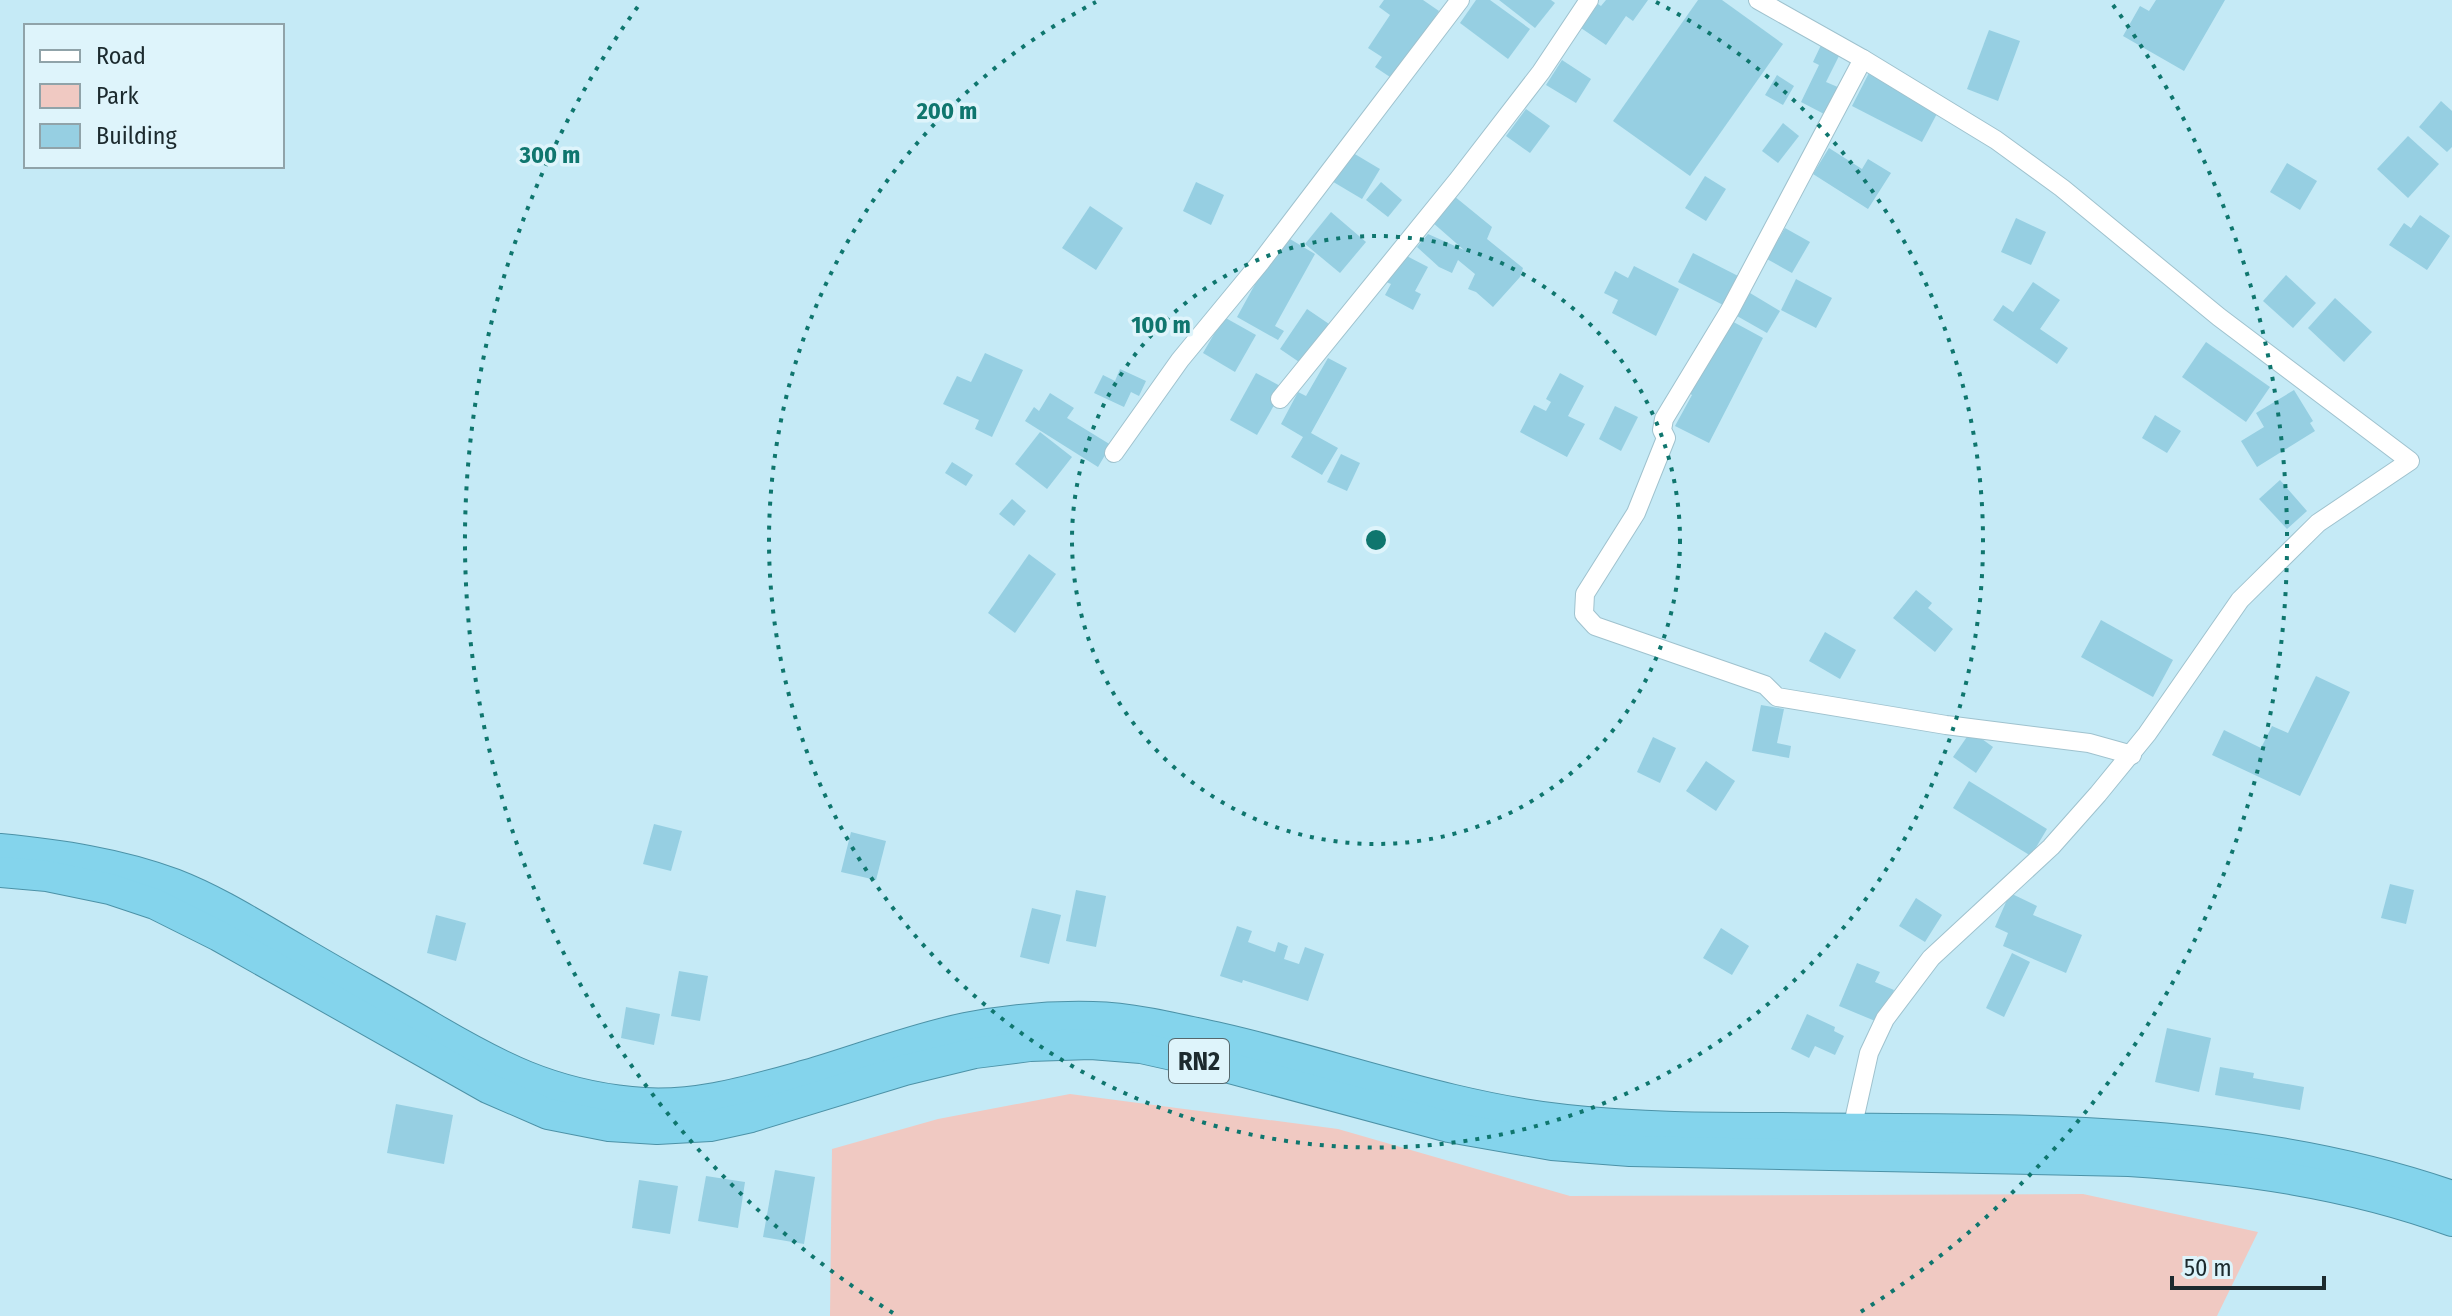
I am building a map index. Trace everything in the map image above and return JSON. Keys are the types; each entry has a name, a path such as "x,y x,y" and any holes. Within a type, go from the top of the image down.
{"highway":[{"name":"RN2","path":"0,849 61,855 114,865 175,885 231,911 492,1063 539,1083 590,1097 640,1104 733,1096 966,1028 1035,1019 1095,1017 1190,1032 1263,1048 1452,1099 1559,1120 1633,1127 2036,1133 2213,1141 2283,1152 2378,1173 2452,1196"},
{"name":"RN2","path":"0,872 47,876 110,889 155,904 219,936 488,1088 548,1114 609,1126 657,1129 710,1126 975,1053 1030,1046 1091,1044 1141,1048 1226,1067 1449,1127 1552,1145 1630,1151 2129,1161 2192,1165 2328,1186 2452,1221"}],"street":[{"path":"1114,453 1180,360 1260,263 1460,0"},
{"path":"1280,399 1495,132 1541,72 1589,0"},
{"path":"1758,0 1996,140 2219,317 2410,461 2318,523 2240,600 2132,755 2051,847 1931,958 1885,1019 1869,1053 1852,1129"},
{"path":"1863,59 1730,310 1664,419 1662,430 1666,438 1659,459 1636,513 1585,594 1584,614 1595,626 1765,685 1777,697 1946,725 2089,743 2132,755"}],"green space":[{"path":"1070,1094 1338,1129 1570,1196 2083,1194 2258,1232 2217,1316 830,1316 832,1149 938,1119"}],"building":[{"path":"1384,0 1423,0 1439,11 1393,79 1375,67 1382,57 1368,48 1390,15 1379,7"},
{"path":"1476,0 1490,0 1530,29 1508,59 1460,23"},
{"path":"1499,0 1551,0 1555,3 1535,28"},
{"path":"1606,0 1648,0 1633,21 1626,16 1606,45 1581,28 1598,4 1601,6"},
{"path":"1698,0 1722,0 1783,44 1690,176 1613,121"},
{"path":"2156,0 2225,0 2184,71 2123,36 2140,6 2149,11"},
{"path":"1989,30 2020,41 1998,101 1967,89"},
{"path":"1822,43 1841,52 1826,82 1840,88 1826,115 1801,102 1819,65 1813,62"},
{"path":"1562,60 1591,79 1576,103 1546,85"},
{"path":"1870,71 1940,108 1922,142 1852,106"},
{"path":"1777,75 1794,86 1783,105 1765,95"},
{"path":"2441,101 2452,111 2452,147 2447,152 2419,127"},
{"path":"1526,109 1550,126 1530,153 1506,136"},
{"path":"1783,123 1799,136 1778,163 1762,151"},
{"path":"2408,136 2439,164 2408,198 2377,169"},
{"path":"1829,148 1862,169 1868,159 1891,173 1868,209 1813,174"},
{"path":"1348,150 1380,169 1362,199 1330,180"},
{"path":"2287,163 2317,181 2300,210 2270,192"},
{"path":"1705,176 1726,189 1706,221 1685,208"},
{"path":"1196,182 1224,195 1211,225 1183,211"},
{"path":"1381,182 1402,200 1388,217 1366,200"},
{"path":"1454,196 1492,227 1487,239 1523,268 1520,277 1493,307 1468,289 1475,274 1458,260 1452,273 1439,267 1417,247 1428,234 1464,250 1432,222"},
{"path":"1090,206 1123,228 1096,270 1062,248"},
{"path":"1331,212 1366,242 1340,273 1305,244"},
{"path":"2420,215 2450,236 2427,270 2389,245 2404,223 2411,228"},
{"path":"2016,218 2046,232 2031,265 2001,252"},
{"path":"1785,228 1810,242 1792,273 1767,259"},
{"path":"1285,236 1315,254 1275,326 1284,331 1278,340 1237,317"},
{"path":"1399,252 1428,267 1415,291 1421,294 1413,310 1385,295 1391,284 1384,281"},
{"path":"1693,253 1744,279 1729,308 1678,282"},
{"path":"1634,266 1679,289 1656,336 1612,313 1618,300 1604,293 1615,271 1628,278"},
{"path":"2286,275 2316,303 2293,328 2263,301"},
{"path":"1796,279 1832,298 1816,328 1781,310"},
{"path":"2033,282 2060,300 2040,329 2068,348 2057,364 1993,320 2003,305 2013,312"},
{"path":"1750,293 1780,311 1767,333 1737,316"},
{"path":"2335,298 2372,332 2344,362 2308,328"},
{"path":"1307,309 1332,326 1305,366 1280,349"},
{"path":"1224,317 1256,335 1235,372 1203,353"},
{"path":"1728,319 1763,338 1709,443 1675,426"},
{"path":"2206,342 2270,387 2246,422 2182,377"},
{"path":"985,353 1023,370 992,437 975,429 979,420 943,404 957,376 971,382"},
{"path":"1328,358 1347,368 1311,433 1338,448 1322,475 1291,457 1303,437 1281,424 1298,392 1306,396"},
{"path":"1120,369 1146,381 1139,396 1131,392 1124,407 1094,393 1103,375 1115,381"},
{"path":"1256,373 1284,388 1257,435 1230,420"},
{"path":"1560,373 1584,386 1568,416 1585,424 1567,457 1520,432 1534,405 1546,411 1551,402 1546,399"},
{"path":"2294,390 2313,421 2310,423 2315,431 2257,467 2241,441 2264,427 2256,413"},
{"path":"1050,393 1074,408 1067,418 1111,445 1098,467 1025,421 1034,407 1039,411"},
{"path":"1615,406 1638,417 1621,451 1599,439"},
{"path":"2155,415 2181,431 2167,453 2142,438"},
{"path":"1040,432 1072,457 1047,489 1015,464"},
{"path":"1341,454 1360,463 1347,491 1327,482"},
{"path":"952,462 973,475 966,486 945,473"},
{"path":"2280,480 2307,511 2287,529 2259,499"},
{"path":"1012,499 1026,511 1014,526 999,514"},
{"path":"1029,554 1056,574 1015,633 988,613"},
{"path":"1916,590 1932,603 1928,608 1953,629 1935,652 1893,618"},
{"path":"2101,620 2173,660 2153,697 2081,657"},
{"path":"1825,632 1856,650 1840,679 1809,661"},
{"path":"2316,676 2350,692 2300,796 2212,755 2224,730 2261,748 2272,726 2288,733"},
{"path":"1761,705 1784,709 1777,743 1791,746 1789,758 1752,751"},
{"path":"1971,731 1993,747 1976,773 1953,757"},
{"path":"1653,737 1676,748 1660,783 1637,772"},
{"path":"1706,761 1735,781 1716,811 1686,791"},
{"path":"1969,781 2047,829 2031,856 1953,808"},
{"path":"654,824 682,831 671,871 643,864"},
{"path":"851,832 886,841 876,880 841,872"},
{"path":"2390,884 2414,890 2406,924 2381,918"},
{"path":"1076,890 1106,896 1096,947 1066,941"},
{"path":"2010,893 2037,906 2033,915 2082,935 2066,973 2003,946 2008,933 1995,927"},
{"path":"1916,898 1942,915 1925,942 1899,926"},
{"path":"1032,908 1061,915 1049,964 1020,957"},
{"path":"436,915 466,923 456,961 427,953"},
{"path":"1237,926 1252,931 1248,942 1275,952 1278,942 1288,946 1284,959 1299,964 1305,947 1324,954 1308,1001 1243,980 1242,983 1220,976"},
{"path":"1721,928 1749,946 1732,975 1703,958"},
{"path":"2012,953 2030,962 2004,1017 1986,1008"},
{"path":"1857,963 1880,972 1875,982 1894,990 1880,1023 1839,1006"},
{"path":"679,971 708,976 700,1021 671,1016"},
{"path":"626,1007 660,1014 654,1045 621,1038"},
{"path":"1807,1014 1835,1027 1834,1031 1844,1036 1835,1055 1815,1046 1809,1058 1791,1049"},
{"path":"2167,1028 2211,1038 2199,1092 2155,1082"},
{"path":"2220,1067 2254,1073 2253,1078 2304,1087 2300,1110 2215,1095"},
{"path":"396,1104 453,1115 444,1164 387,1153"},
{"path":"775,1170 815,1177 804,1244 763,1237"},
{"path":"706,1176 745,1182 738,1228 698,1221"},
{"path":"639,1180 678,1186 670,1234 632,1228"}]}
